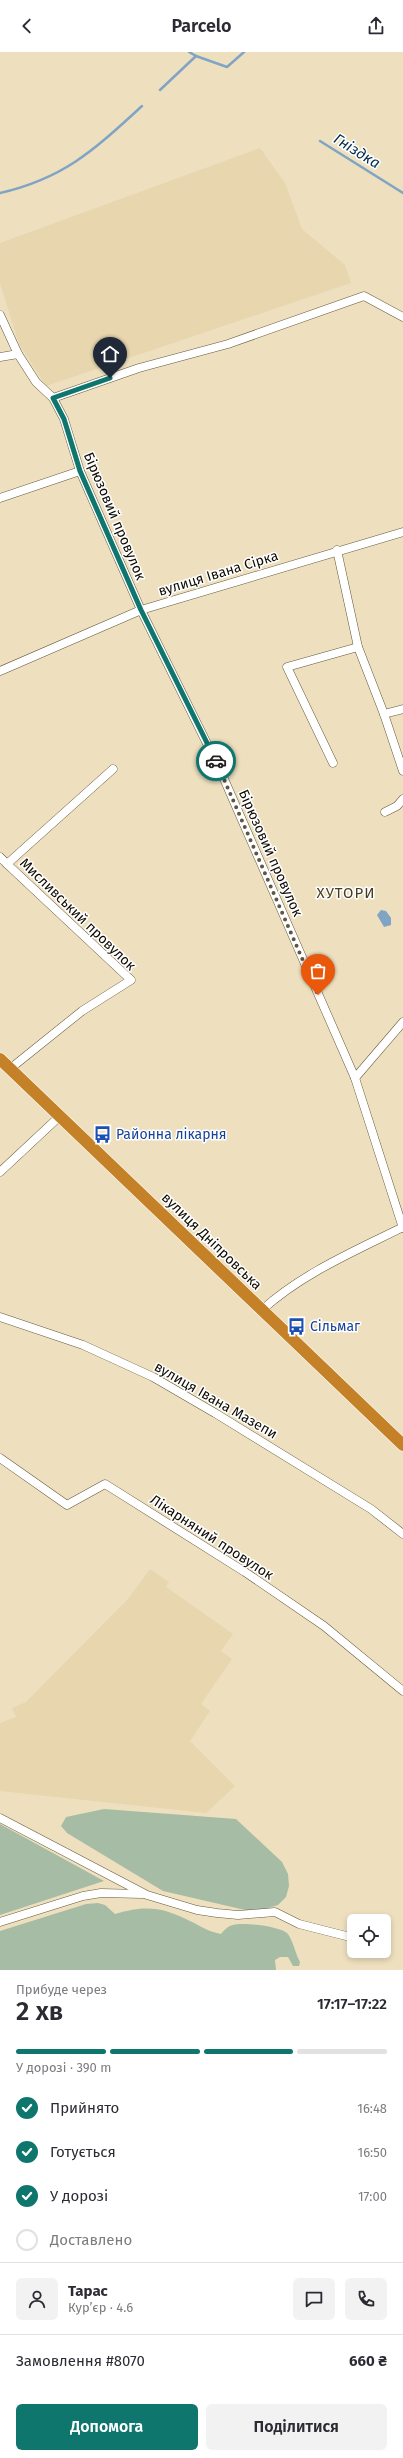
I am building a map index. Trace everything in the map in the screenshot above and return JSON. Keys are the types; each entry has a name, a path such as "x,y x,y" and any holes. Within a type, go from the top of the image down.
{"highway":[{"name":"вулиця Дніпровська","path":"0,1059 61,1115 403,1444"}],"street":[{"path":"53,398 139,368 228,344 364,296 403,317"},
{"name":"Бірюзовий провулок","path":"0,315 18,354 36,382 53,398 64,419 80,471 141,610 221,772 355,1078 403,1228"},
{"path":"0,357 18,354"},
{"path":"0,498 80,471"},
{"name":"вулиця Івана Сірка","path":"0,671 141,610 337,550 403,532"},
{"path":"337,550 358,647 384,714 403,771"},
{"path":"333,764 287,667 358,647"},
{"path":"384,714 403,709"},
{"name":"Мисливський провулок","path":"7,864 113,769"},
{"path":"385,812 397,806 403,799"},
{"name":"Мисливський провулок","path":"0,857 131,980 82,1011 11,1068"},
{"path":"355,1078 403,1022"},
{"path":"0,1172 61,1115"},
{"path":"262,1310 275,1298 334,1262 403,1228"},
{"name":"вулиця Івана Мазепи","path":"0,1316 83,1346 153,1377 215,1412 371,1509 403,1534"},
{"name":"Лікарняний провулок","path":"0,1458 67,1505 105,1484 245,1572 324,1626 403,1691"},
{"path":"0,1818 147,1895 197,1910 217,1913 238,1915 275,1912 300,1924 347,1936"},
{"path":"0,1922 83,1896 101,1893 147,1895"}],"shaded area":[{"path":"260,148 285,183 302,229 345,265 351,283 46,386 19,344 0,283 0,243"},
{"path":"150,1569 169,1582 166,1587 233,1634 221,1651 232,1659 201,1704 210,1711 190,1741 235,1786 206,1813 0,1791 0,1723 16,1717 12,1708 26,1702 128,1599"}],"green space":[{"path":"104,1809 236,1819 282,1862 288,1874 289,1886 286,1897 278,1905 262,1910 245,1910 163,1891 67,1833 61,1826 66,1817"},
{"path":"0,1824 104,1881 0,1915"},
{"path":"98,1903 105,1905 115,1914 136,1909 154,1909 172,1913 210,1931 221,1934 229,1926 238,1924 262,1925 278,1929 284,1931 290,1937 300,1962 299,1966 293,1966 288,1957 280,1957 275,1960 276,1970 0,1970 0,1931 86,1904"}],"water":[{"path":"381,910 386,911 391,918 391,925 384,927 377,915"}],"waterway":[{"path":"160,90 196,56 189,52"},
{"path":"196,56 227,67 244,52"},
{"path":"0,193 23,187 43,179 78,160 109,136 142,106"},
{"name":"Гніздка","path":"320,141 403,193"}],"way so far":[{"path":"216,761 318,995"}],"place":[{"name":"Районна лікарня","path":"103,1134"},
{"name":"Сільмаг","path":"297,1326"}],"district":[{"name":"ХУТОРИ","path":"346,893"}],"route":[{"path":"110,378 53,398 64,419 80,471 141,610 216,761"}]}
